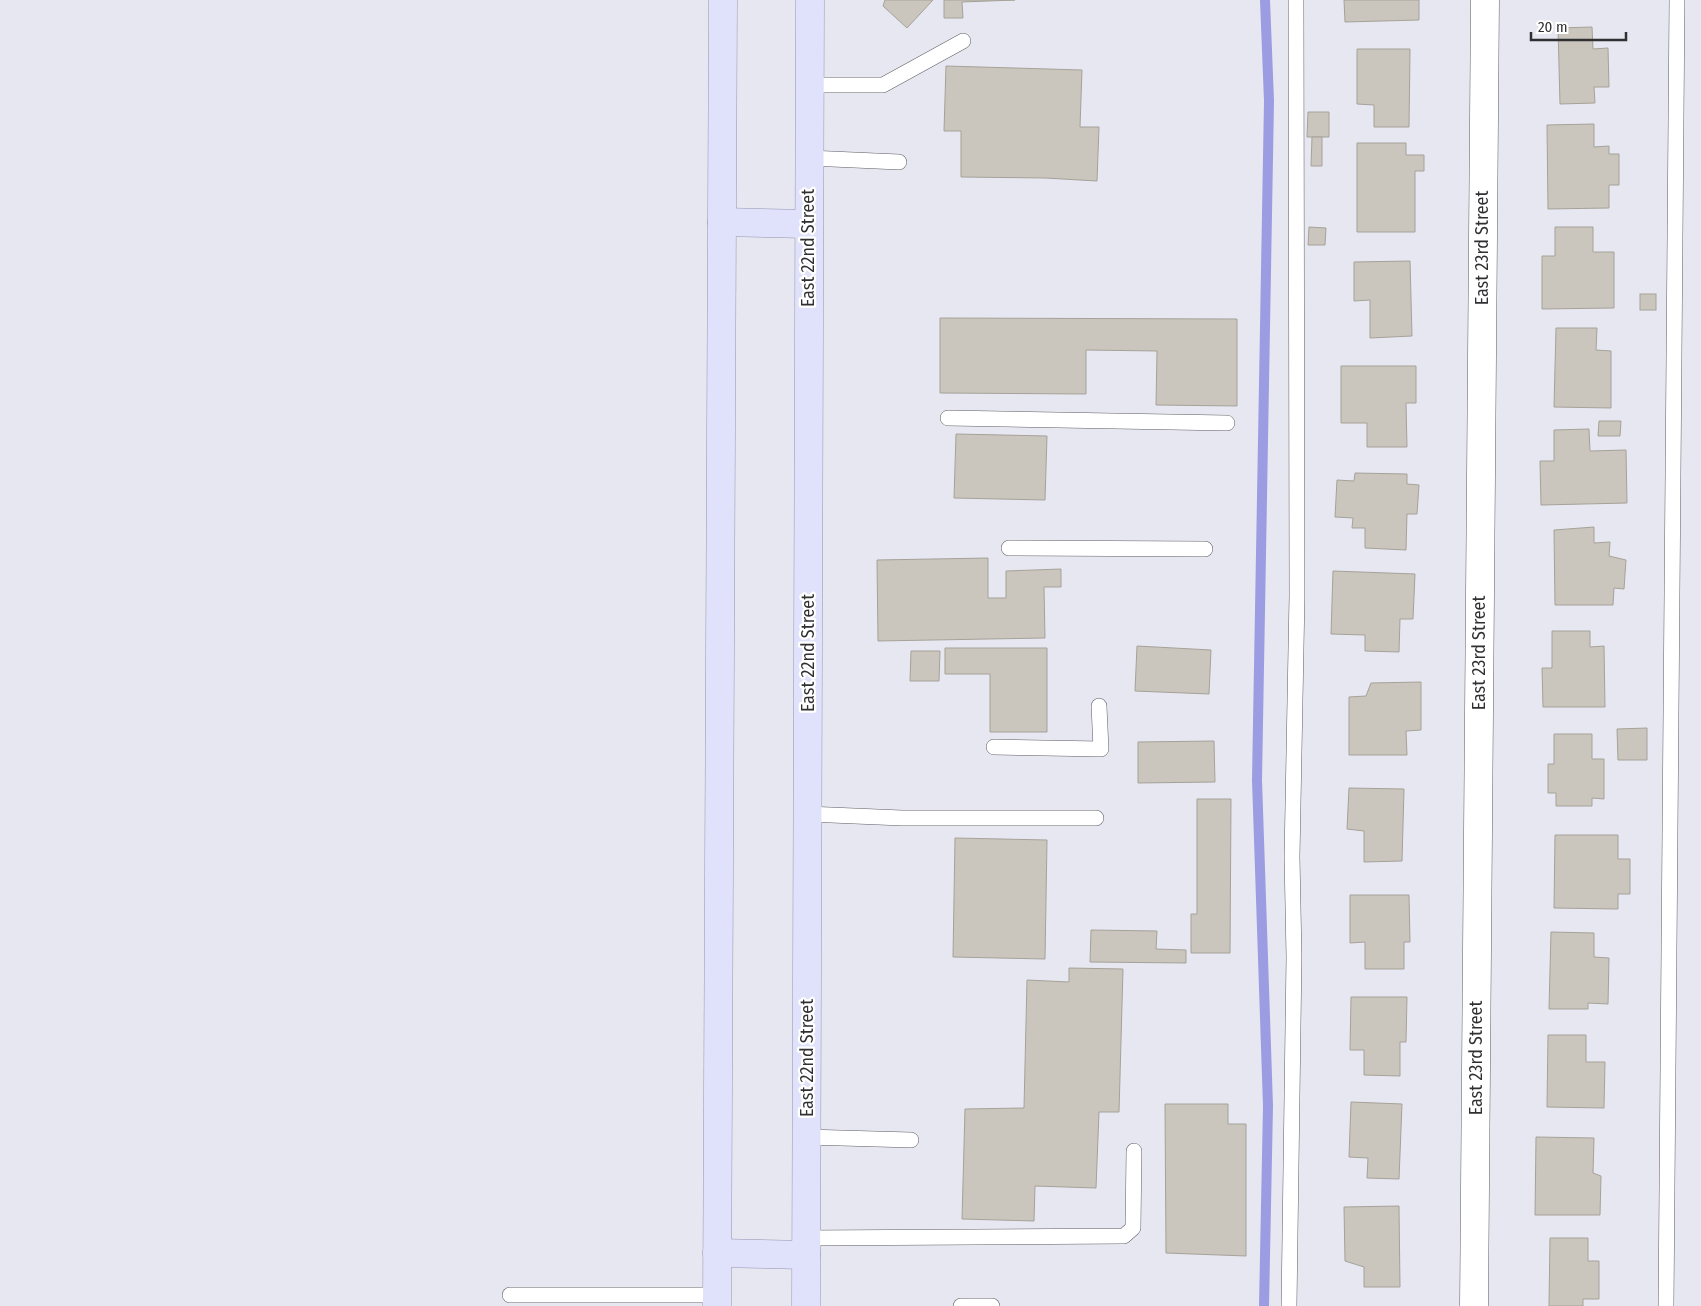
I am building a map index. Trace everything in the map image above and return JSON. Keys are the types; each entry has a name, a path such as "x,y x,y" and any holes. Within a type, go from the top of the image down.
{"main road":[{"path":"717,1300 723,0"},
{"name":"East 22nd Street","path":"806,1306 810,0"},
{"path":"722,222 808,224"},
{"path":"717,1254 806,1247"}],"street":[{"name":"East 23rd Street","path":"1474,1306 1485,0"}],"lane":[{"path":"1289,1306 1294,957 1292,857 1297,596 1296,0"},
{"path":"1666,1306 1677,0"},
{"path":"810,85 883,85 963,41"},
{"path":"809,158 899,162"},
{"path":"948,418 1227,423"},
{"path":"1009,548 1205,549"},
{"path":"994,746 1101,749 1099,706"},
{"path":"807,814 902,818 1096,818"},
{"path":"806,1138 911,1140"},
{"path":"806,1247 1124,1236 1133,1228 1134,1151"},
{"path":"510,1295 717,1300"},
{"path":"961,1306 992,1306"}],"building":[{"path":"885,0 933,0 907,28 883,6"},
{"path":"944,0 1015,0 962,2 963,18 944,18"},
{"path":"1344,0 1419,0 1419,20 1345,22"},
{"path":"1592,27 1593,49 1608,48 1609,87 1594,87 1595,103 1560,104 1558,28"},
{"path":"1357,49 1410,49 1409,127 1374,127 1374,105 1357,104"},
{"path":"946,66 1082,70 1080,127 1099,127 1097,181 961,177 961,131 944,131"},
{"path":"1308,112 1329,112 1329,137 1307,137"},
{"path":"1594,124 1594,147 1609,146 1609,154 1619,154 1619,185 1609,185 1609,208 1548,209 1547,125"},
{"path":"1312,137 1322,137 1322,166 1311,166"},
{"path":"1357,143 1406,143 1406,155 1424,155 1424,171 1415,171 1415,232 1357,232"},
{"path":"1309,227 1326,228 1325,245 1308,245"},
{"path":"1555,227 1593,227 1593,252 1614,252 1614,308 1542,309 1542,256 1555,256"},
{"path":"1410,261 1412,336 1370,338 1370,300 1354,301 1354,262"},
{"path":"1640,294 1656,294 1656,310 1640,310"},
{"path":"940,318 1237,319 1237,406 1156,405 1157,351 1086,350 1086,394 940,393"},
{"path":"1556,328 1597,328 1596,350 1611,351 1611,408 1554,407"},
{"path":"1341,366 1416,366 1416,403 1406,403 1407,447 1367,447 1367,423 1341,423"},
{"path":"1599,421 1621,421 1620,436 1598,436"},
{"path":"1589,429 1590,451 1626,450 1627,503 1541,505 1540,461 1554,461 1554,430"},
{"path":"956,434 1047,436 1045,500 954,498"},
{"path":"1355,473 1407,474 1407,484 1419,485 1417,514 1407,514 1406,550 1365,548 1365,528 1352,528 1353,518 1335,517 1337,480 1354,481"},
{"path":"1594,527 1594,543 1610,542 1609,556 1626,560 1624,589 1614,588 1613,605 1555,605 1554,530"},
{"path":"988,558 988,598 1006,598 1006,571 1061,569 1061,587 1044,587 1045,638 878,641 877,560"},
{"path":"1333,571 1415,574 1413,619 1400,619 1399,652 1365,651 1365,635 1331,634"},
{"path":"1552,631 1590,631 1590,647 1604,646 1605,707 1543,707 1542,668 1552,668"},
{"path":"1137,646 1211,650 1209,694 1135,691"},
{"path":"945,648 1047,648 1047,732 990,732 990,674 945,674"},
{"path":"911,651 940,651 939,681 910,681"},
{"path":"1421,682 1421,730 1406,731 1407,755 1349,755 1349,697 1366,696 1371,683"},
{"path":"1647,728 1647,760 1618,760 1617,729"},
{"path":"1554,734 1592,734 1592,759 1604,759 1604,799 1592,798 1592,806 1556,806 1556,793 1548,793 1548,764 1554,764"},
{"path":"1214,741 1215,782 1138,783 1138,742"},
{"path":"1349,788 1404,789 1402,861 1364,862 1364,831 1347,829"},
{"path":"1197,799 1231,799 1230,953 1191,953 1191,914 1197,914"},
{"path":"1555,835 1618,835 1618,859 1630,859 1630,894 1618,894 1618,909 1554,908"},
{"path":"955,838 1047,840 1045,959 953,957"},
{"path":"1350,895 1409,895 1410,942 1404,942 1404,969 1365,969 1365,942 1350,943"},
{"path":"1091,930 1157,931 1156,949 1186,950 1186,963 1090,962"},
{"path":"1551,932 1594,933 1594,957 1609,958 1608,1004 1588,1003 1588,1009 1549,1009"},
{"path":"1069,968 1123,969 1119,1112 1099,1112 1096,1188 1035,1186 1034,1221 962,1219 965,1109 1024,1108 1027,980 1069,982"},
{"path":"1351,997 1407,997 1406,1042 1400,1042 1400,1076 1364,1075 1364,1050 1350,1050"},
{"path":"1548,1035 1586,1035 1586,1062 1605,1062 1604,1108 1547,1107"},
{"path":"1351,1102 1402,1104 1399,1179 1367,1178 1368,1158 1349,1157"},
{"path":"1165,1104 1228,1104 1228,1124 1246,1124 1246,1256 1166,1253"},
{"path":"1536,1137 1594,1138 1593,1173 1601,1176 1600,1215 1535,1215"},
{"path":"1399,1206 1400,1287 1364,1287 1364,1267 1345,1261 1344,1207"},
{"path":"1550,1238 1588,1238 1588,1261 1599,1261 1599,1299 1583,1299 1583,1306 1549,1306"}],"waterway":[{"path":"1264,1306 1268,1106 1257,780 1269,101 1265,0"}]}
